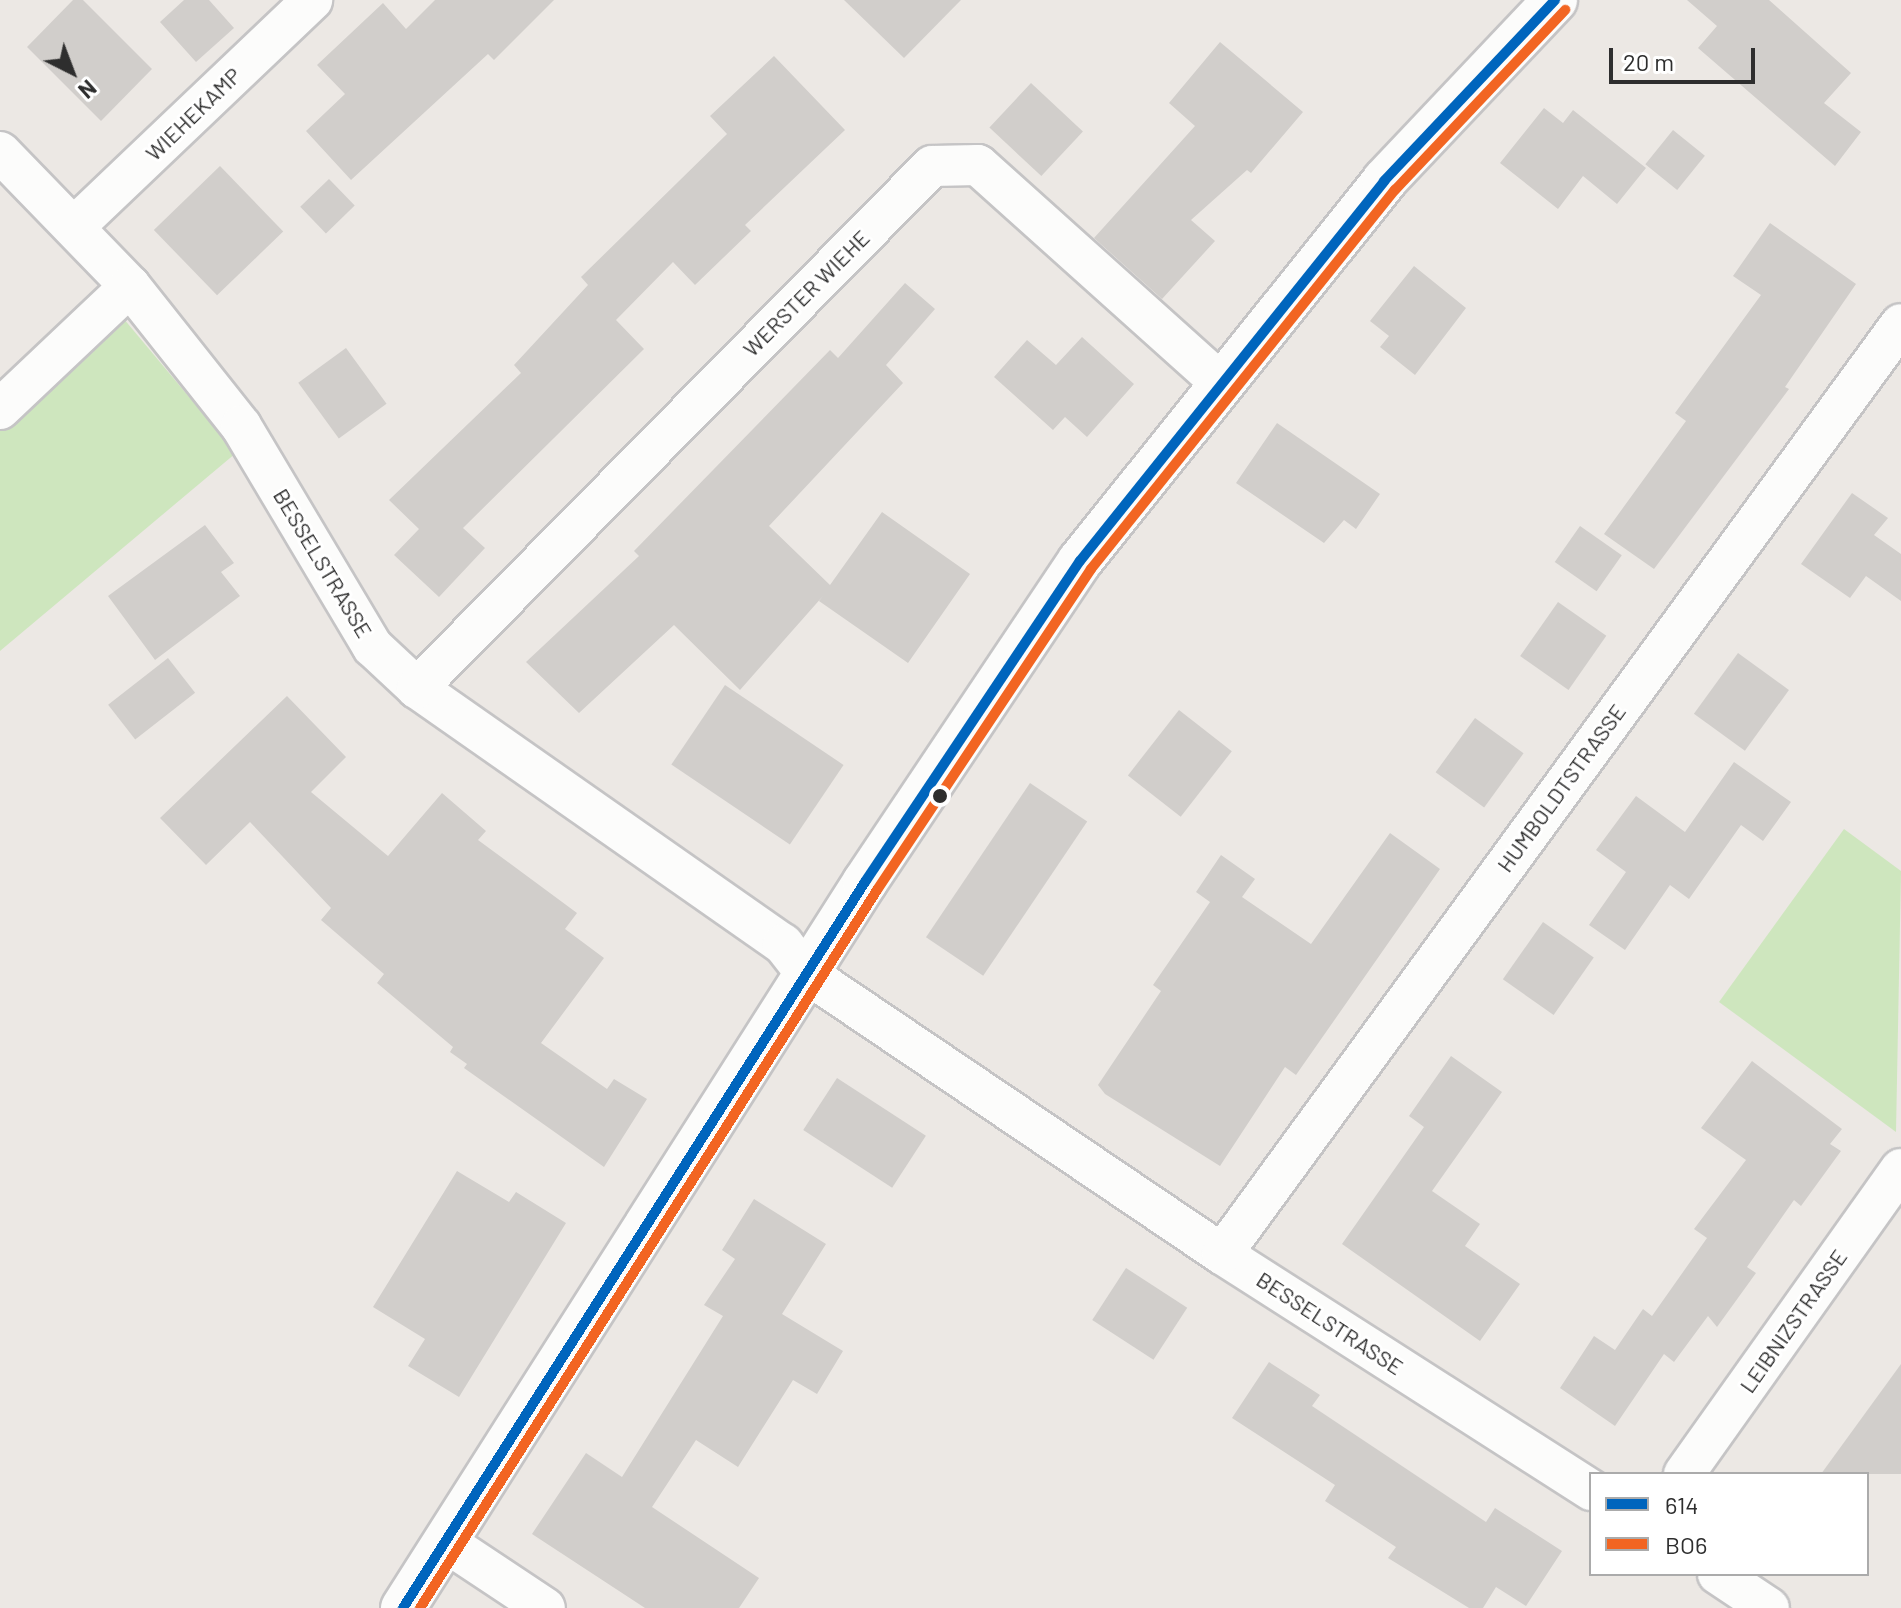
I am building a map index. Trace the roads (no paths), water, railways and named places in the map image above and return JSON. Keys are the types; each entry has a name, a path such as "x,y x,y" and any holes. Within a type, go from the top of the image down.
{"main road":[{"path":"403,1608 806,973 1080,561 1384,181 1555,0"}],"street":[{"name":"WIEHEKAMP","path":"74,227 312,0"},
{"name":"BESSELSTRASSE","path":"0,152 130,286 241,426 373,647 417,688 783,944 806,973 1222,1254 1589,1489"},
{"name":"WERSTER WIEHE","path":"417,688 932,166 978,165 1222,384"},
{"path":"0,409 130,286"},
{"name":"HUMBOLDTSTRASSE","path":"1222,1254 1901,324"},
{"name":"LEIBNIZSTRASSE","path":"1685,1472 1901,1169"},
{"path":"444,1541 545,1608"},
{"path":"1721,1576 1769,1608"}]}
